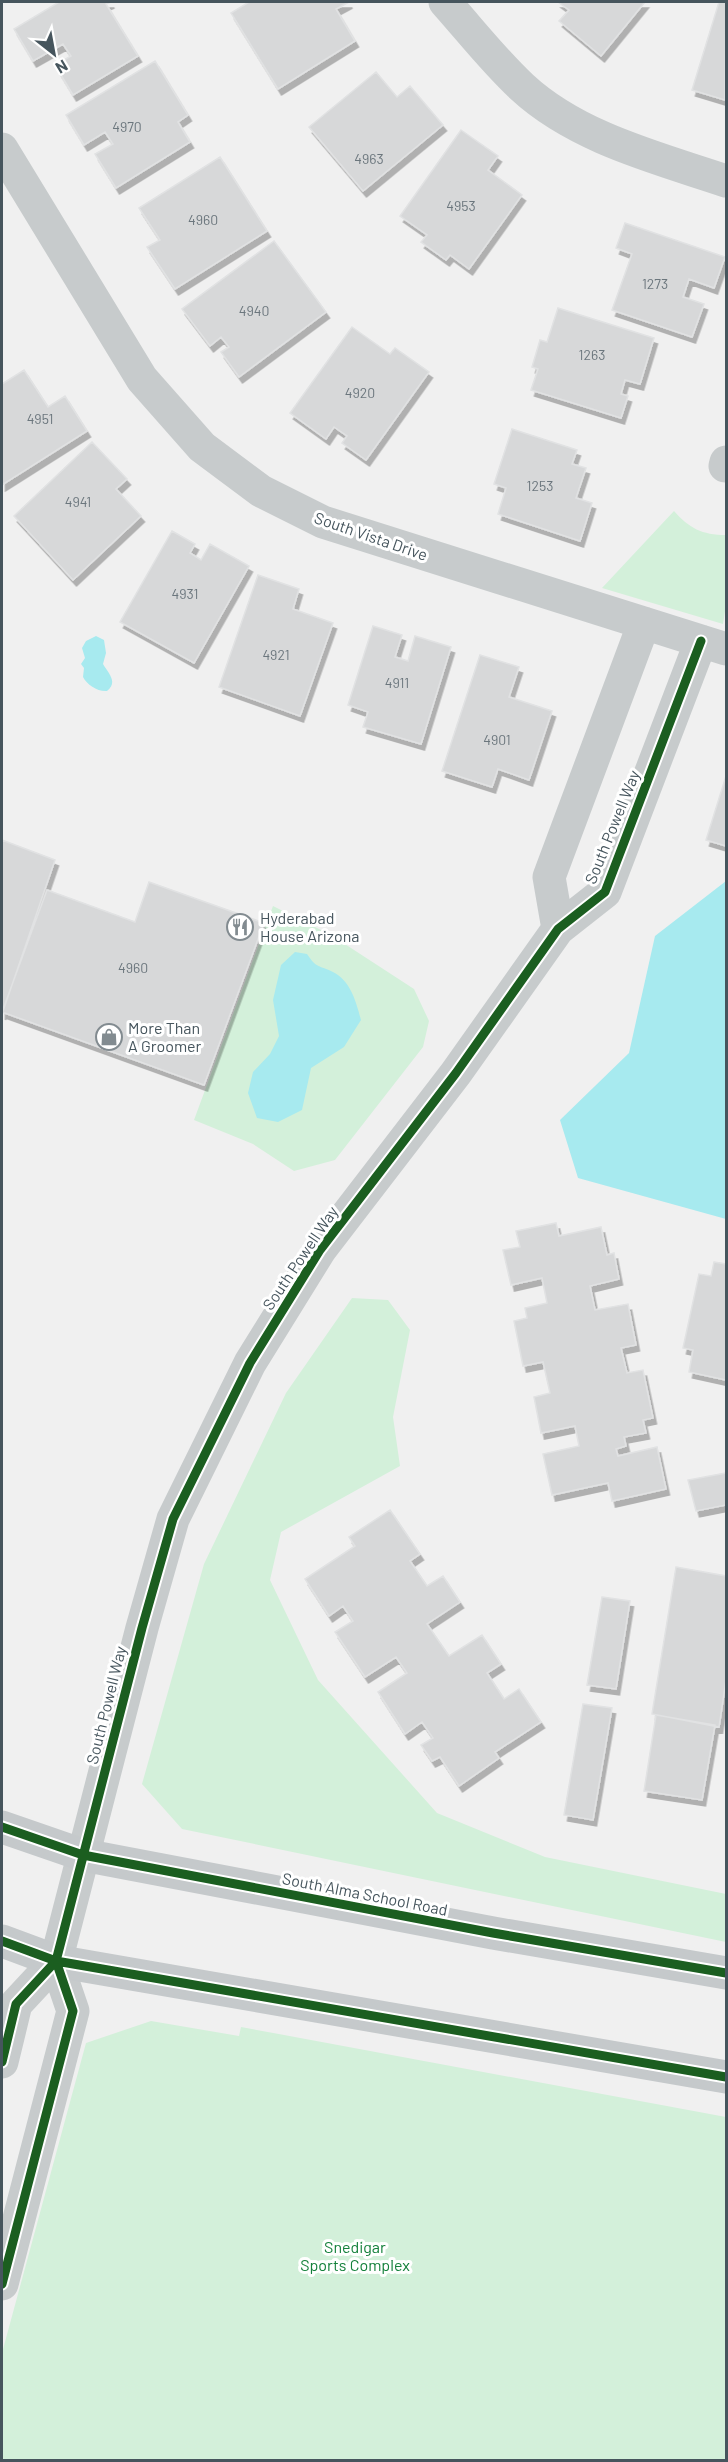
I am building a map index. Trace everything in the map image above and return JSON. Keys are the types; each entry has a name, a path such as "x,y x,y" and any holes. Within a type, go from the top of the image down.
{"main road":[{"name":"South Alma School Road","path":"2,1827 83,1855 493,1934 726,1973"},
{"path":"2,1941 56,1961 726,2077"}],"street":[{"path":"445,2 523,88 561,115 620,145 726,181"},
{"name":"South Vista Drive","path":"2,149 142,379 202,447 252,485 323,522 714,645"},
{"path":"558,929 549,877 644,624"},
{"name":"South Powell Way","path":"56,1961 142,1628 173,1519 250,1363 320,1250 469,1054 558,929 604,892 714,645"},
{"path":"2,2062 16,2004 56,1961 73,2011 2,2284"}],"green space":[{"path":"674,511 685,522 703,532 726,535 726,605 723,624 602,588"},
{"path":"273,906 331,935 414,989 429,1021 423,1047 335,1160 294,1171 253,1144 194,1120"},
{"path":"352,1298 388,1300 410,1330 393,1417 400,1466 281,1532 270,1580 318,1680 437,1813 545,1857 726,1894 726,1942 182,1829 142,1784 204,1564 286,1393"},
{"name":"Snedigar Sports Complex","path":"151,2021 239,2036 241,2027 726,2117 726,2460 2,2460 2,2353 86,2043"}],"water":[{"path":"96,636 104,640 106,653 103,664 112,681 107,691 93,687 83,677 84,668 81,664 85,658 82,648 86,641"},
{"path":"726,881 726,1219 578,1178 560,1120 629,1053 655,936"},
{"path":"295,952 307,954 316,964 333,972 344,981 352,993 361,1020 344,1047 311,1068 302,1110 278,1122 257,1118 248,1093 253,1072 270,1054 279,1036 273,1000 281,965"}],"building":[{"path":"59,2 111,2 106,4 138,56 73,95 55,65 71,56 63,44 33,61 14,29"},
{"path":"249,2 349,2 336,9 355,41 278,89 231,13"},
{"path":"558,2 645,2 601,56 559,21 569,10"},
{"path":"719,2 726,2 725,100 692,90"},
{"path":"155,61 188,115 178,122 190,142 116,188 95,154 113,144 105,132 84,145 66,115"},
{"path":"376,72 397,97 410,86 443,125 363,191 309,127"},
{"path":"461,130 498,156 488,170 522,195 469,269 450,255 446,260 421,242 427,235 400,216"},
{"path":"220,157 267,231 175,289 147,247 160,240 139,208"},
{"path":"625,223 725,257 714,288 689,279 683,297 704,304 692,337 612,310 632,254 616,248"},
{"path":"274,241 326,312 239,377 221,352 229,347 221,337 210,346 182,309"},
{"path":"558,308 654,338 640,384 625,380 621,394 628,396 621,418 531,390 538,369 532,367 540,340 547,342"},
{"path":"352,327 390,354 395,348 429,372 366,460 342,443 347,436 334,427 326,439 290,413"},
{"path":"24,370 48,407 65,396 87,431 2,485 2,384"},
{"path":"512,429 577,450 572,464 586,468 576,498 592,503 580,541 498,514 506,488 494,484"},
{"path":"92,442 127,479 116,489 141,516 73,580 14,516"},
{"path":"172,531 195,544 190,553 201,560 210,544 249,566 194,663 120,622"},
{"path":"258,575 299,589 293,609 333,623 300,716 219,687"},
{"path":"373,626 402,635 395,657 408,661 415,636 451,647 421,744 363,727 368,712 348,705"},
{"path":"480,655 519,667 509,697 552,711 529,780 498,769 492,787 442,771"},
{"path":"726,776 726,846 706,840"},
{"path":"2,840 55,860 2,1014"},
{"path":"149,882 264,923 204,1085 2,1012 47,890 135,922"},
{"path":"556,1223 559,1236 601,1227 607,1255 614,1253 619,1279 590,1286 595,1310 628,1304 636,1345 621,1348 627,1373 643,1370 653,1418 643,1420 646,1433 624,1437 626,1446 616,1449 618,1456 657,1447 666,1489 612,1501 608,1483 552,1495 543,1454 579,1446 575,1426 541,1433 534,1397 550,1393 543,1362 523,1366 514,1321 527,1318 525,1308 547,1303 542,1278 511,1285 503,1250 520,1247 516,1231"},
{"path":"714,1262 726,1264 726,1380 689,1372 693,1350 683,1348 699,1274 711,1276"},
{"path":"726,1473 726,1505 696,1511 688,1480"},
{"path":"390,1510 420,1554 410,1561 427,1586 443,1576 460,1602 427,1624 449,1656 482,1635 501,1664 487,1673 504,1699 519,1689 541,1722 495,1752 499,1758 459,1786 440,1757 432,1761 421,1745 433,1738 422,1722 405,1734 378,1692 407,1673 396,1657 365,1677 335,1632 353,1621 343,1606 329,1616 305,1579 355,1546 349,1537"},
{"path":"676,1567 726,1576 726,1680 719,1727 652,1714"},
{"path":"602,1597 630,1601 616,1689 587,1685"},
{"path":"583,1704 612,1708 593,1820 564,1815"},
{"path":"656,1715 715,1725 702,1800 644,1791"}],"cycle path":[{"path":"2,2062 16,2004 56,1961 142,1628 173,1519 250,1363 320,1250 456,1073 558,929 605,892 701,641"},
{"path":"2,1827 83,1855 493,1933 726,1973"},
{"path":"2,1941 56,1961 726,2077"},
{"path":"2,2284 73,2011 56,1961"}],"place":[{"name":"Hyderabad House Arizona","path":"240,927"},
{"name":"More Than A Groomer","path":"109,1037"}]}
